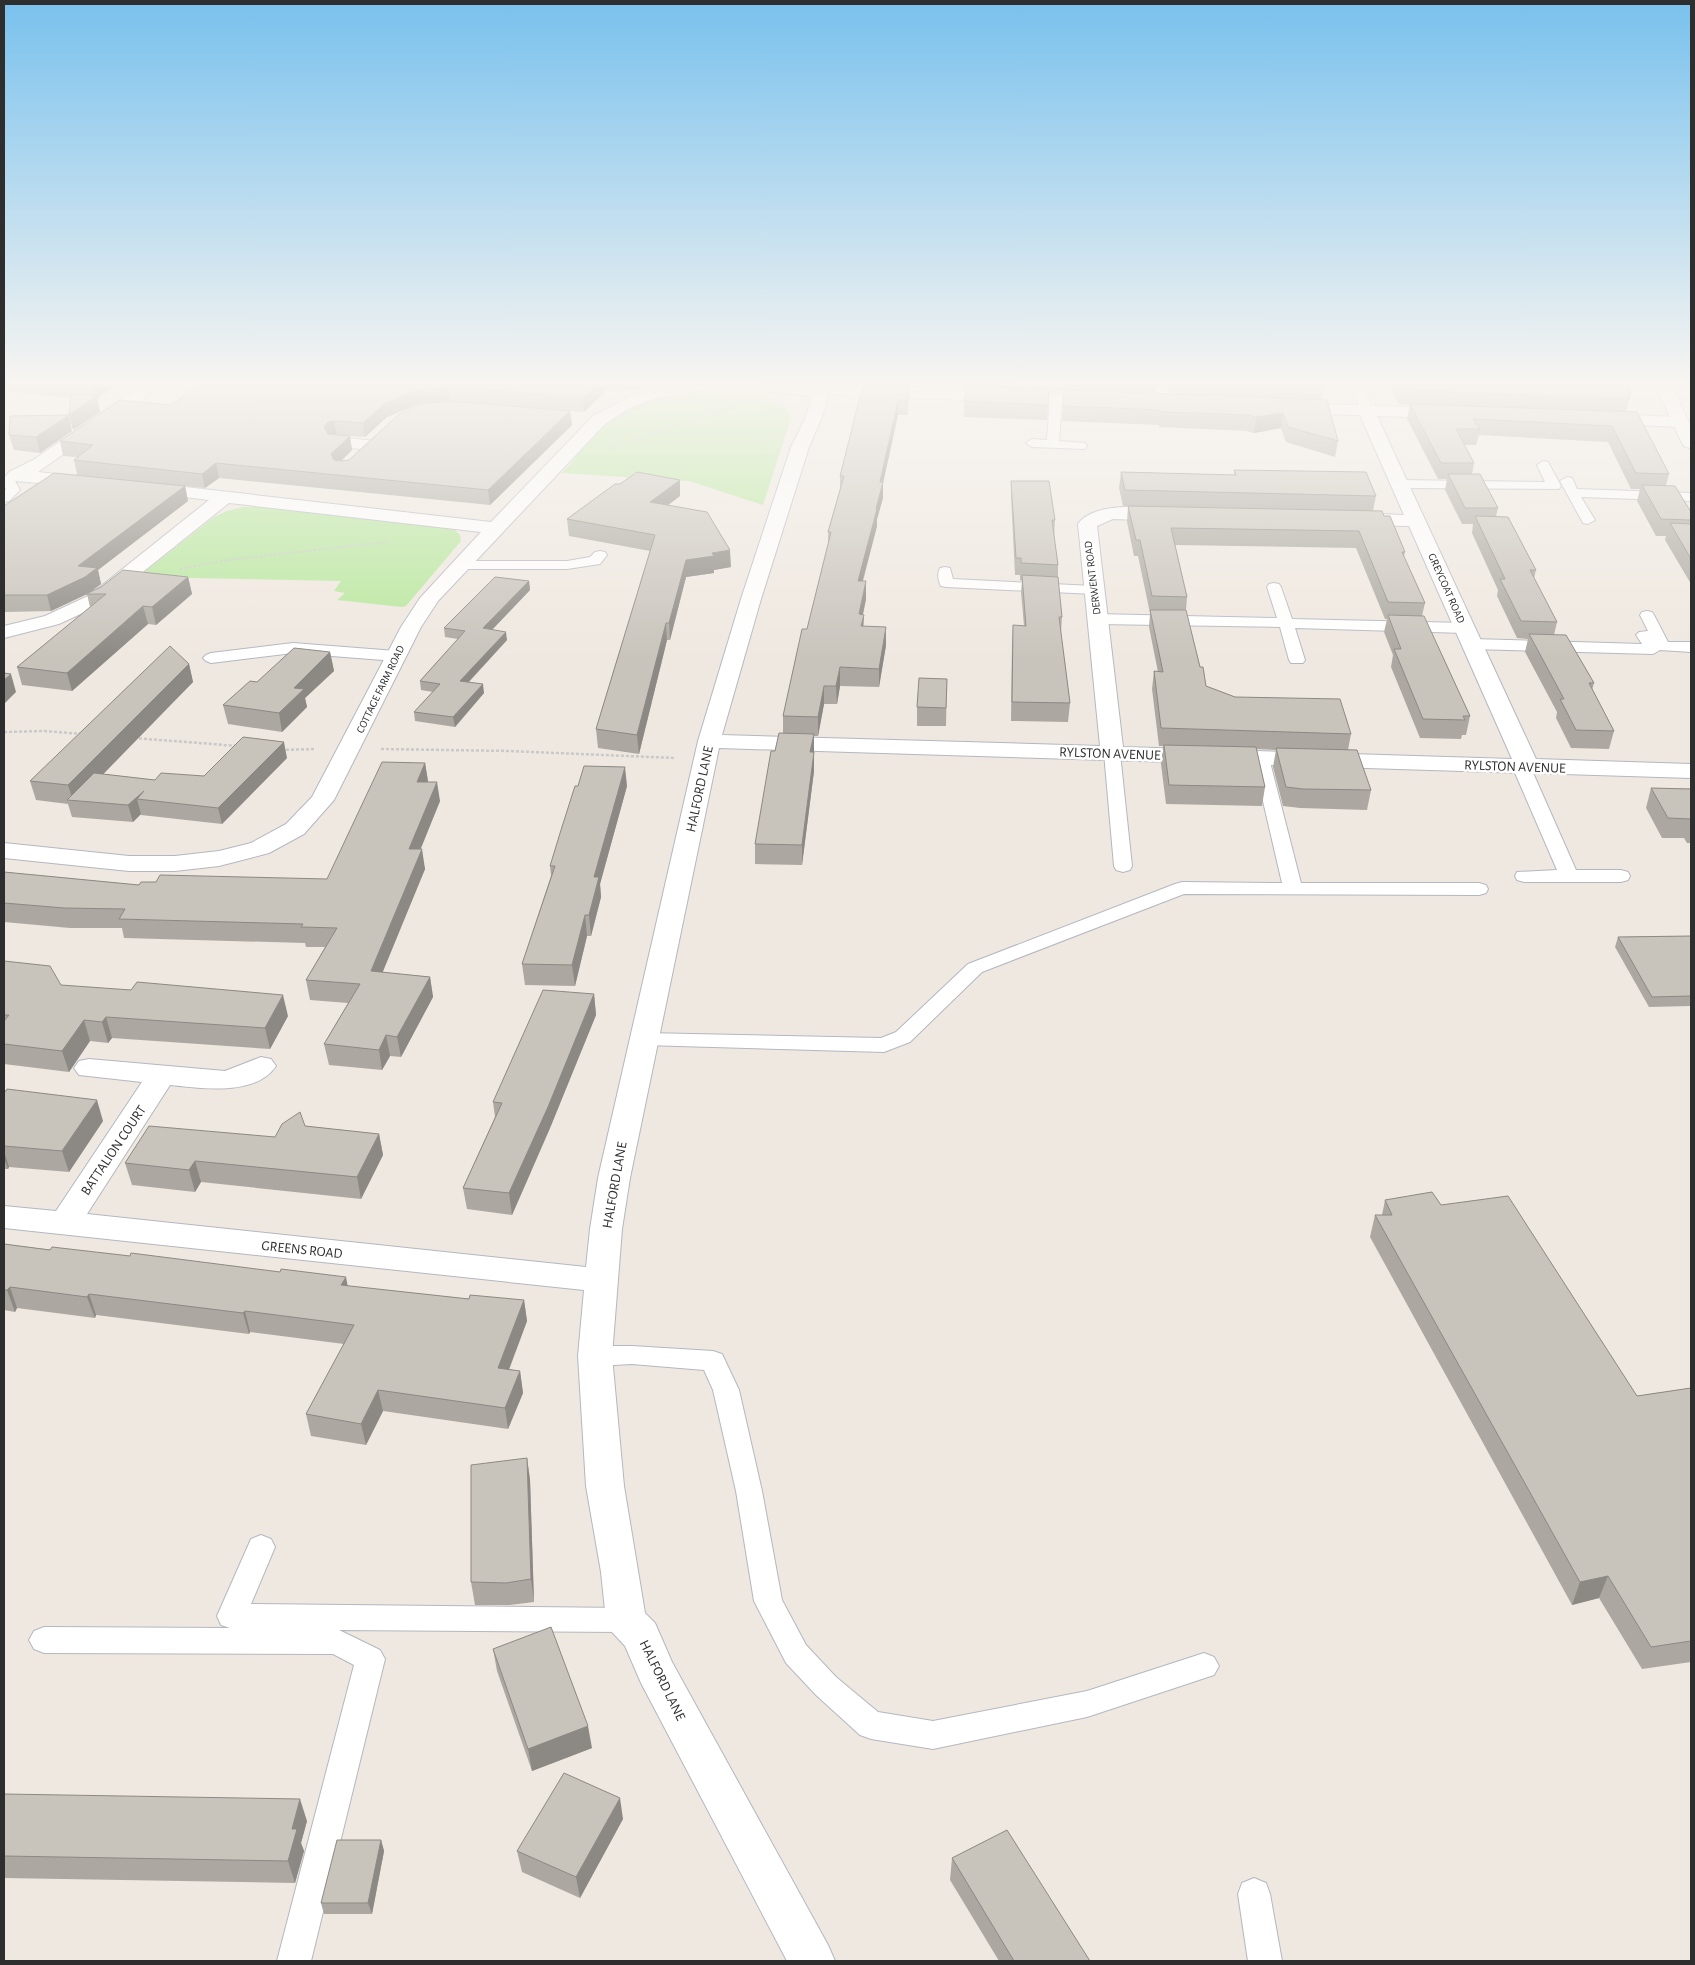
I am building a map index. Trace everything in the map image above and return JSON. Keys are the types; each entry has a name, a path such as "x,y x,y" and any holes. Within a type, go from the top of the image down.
{"street":[{"path":"11,477 98,483"},
{"name":"COTTAGE FARM ROAD","path":"4,851 128,863 172,864 228,857 274,841 298,827 315,812 351,747 396,656 425,605 460,565 497,528 540,477"},
{"name":"HALFORD LANE","path":"790,477 751,598 709,741 614,1178 600,1280 595,1356 605,1486 620,1572 626,1620 641,1635 655,1670 812,1961"},
{"name":"GREYCOAT ROAD","path":"1397,477 1469,636 1524,766"},
{"path":"137,487 497,528"},
{"path":"4,632 52,620 97,599 226,496"},
{"name":"DERWENT ROAD","path":"1112,753 1087,527 1090,521 1098,516 1113,514 1180,515"},
{"path":"1338,519 1417,521"},
{"name":"RYLSTON AVENUE","path":"709,741 1691,771"},
{"path":"89,1068 225,1080 242,1076 261,1066"},
{"name":"BATTALION COURT","path":"64,1224 162,1075"},
{"name":"GREENS ROAD","path":"4,1217 600,1280"}],"lane":[{"path":"4,498 13,490 10,484 11,477"},
{"path":"1400,484 1554,486 1549,477"},
{"path":"1588,520 1569,487 1691,497"},
{"path":"460,565 567,565 595,561 600,555"},
{"path":"945,584 1094,590"},
{"path":"1274,587 1297,660"},
{"path":"1647,615 1662,654"},
{"path":"1097,619 1286,623 1469,636 1662,654 1691,646"},
{"path":"4,632 4,641"},
{"path":"1644,635 1662,654"},
{"path":"211,658 293,648 396,656"},
{"path":"1112,753 1123,866"},
{"path":"1260,758 1293,888"},
{"path":"1524,766 1569,876"},
{"path":"1524,876 1621,876"},
{"path":"644,1039 884,1045 903,1037 975,968 1182,888 1479,889"},
{"path":"595,1356 632,1355 713,1361 726,1390 749,1491 768,1601 796,1654 826,1686 871,1726 933,1735 1087,1704 1204,1666"},
{"path":"261,1548 231,1616 626,1620"},
{"path":"44,1640 336,1641 370,1659 294,1961"},
{"path":"1254,1894 1265,1961"}],"green space":[{"path":"621,477 772,477 763,505 689,481"},
{"path":"243,507 264,507 453,528 460,535 461,541 406,606 402,607 337,600 345,593 334,591 341,581 138,577 214,517"}],"building":[{"path":"48,477 91,477 185,486 78,566 97,568 85,577 47,595 4,595 4,506"},
{"path":"354,477 502,477 488,490"},
{"path":"630,477 662,477 680,480 650,502 707,512 730,550 712,553 714,556 686,560 669,623 666,623 637,735 596,729 655,535 567,519 615,484 620,484"},
{"path":"844,477 881,477 880,482 883,482 858,581 866,581 859,614 864,615 861,626 886,627 879,669 840,667 836,686 824,686 818,717 783,716 802,629 807,629 831,532 828,532"},
{"path":"1122,477 1368,477 1376,496 1125,490"},
{"path":"1449,477 1481,477 1498,508 1465,508"},
{"path":"1011,481 1049,481 1055,520 1052,520 1058,565 1021,563 1021,558 1016,558"},
{"path":"1642,485 1675,486 1691,512 1691,520 1661,519"},
{"path":"1128,506 1382,511 1384,516 1390,516 1405,552 1402,552 1425,603 1388,602 1359,531 1171,528 1187,597 1152,596 1140,540 1136,540"},
{"path":"1475,516 1508,517 1536,570 1530,570 1557,622 1521,621 1500,579 1505,579"},
{"path":"1670,523 1691,524 1691,559"},
{"path":"123,570 188,577 152,607 143,606 67,673 17,667 106,594 86,594 101,587"},
{"path":"1022,575 1058,577 1062,617 1059,617 1070,703 1012,702 1013,625 1026,626"},
{"path":"495,577 529,581 483,628 506,632 460,681 483,684 453,717 414,712 440,684 420,681 465,631 444,628"},
{"path":"1150,610 1186,610 1200,667 1203,667 1206,686 1235,697 1340,699 1351,734 1161,728 1154,671 1163,672"},
{"path":"1388,615 1424,616 1470,716 1463,716 1465,720 1423,719 1394,649 1401,649"},
{"path":"1529,634 1566,635 1594,683 1589,683 1614,731 1576,730 1560,699 1564,699"},
{"path":"170,646 189,664 68,785 30,781"},
{"path":"294,648 330,652 294,688 304,689 279,713 223,705 250,681 257,682"},
{"path":"4,673 11,674 4,680"},
{"path":"919,678 947,679 946,708 917,707"},
{"path":"779,733 814,734 810,752 814,752 802,845 755,844 771,751 775,751"},
{"path":"243,737 284,742 218,808 137,799 144,791 128,805 67,800 94,773 155,780 161,773 204,776"},
{"path":"1164,745 1256,747 1265,787 1169,785"},
{"path":"1276,748 1357,750 1371,790 1286,787"},
{"path":"382,762 425,763 417,782 437,782 409,849 422,849 371,971 430,977 397,1037 386,1035 379,1050 324,1044 360,984 306,980 337,928 301,927 303,924 119,919 125,909 64,908 4,903 4,872 139,885 141,882 156,882 160,875 327,879"},
{"path":"584,766 625,767 594,877 599,877 589,915 585,915 572,965 522,964 555,866 550,866 561,830 575,786 578,786"},
{"path":"1651,788 1691,789 1691,821 1690,819 1668,818"},
{"path":"1691,936 1691,996 1652,997 1618,937"},
{"path":"4,961 50,966 61,985 131,990 137,982 283,995 265,1028 106,1017 102,1022 84,1020 62,1051 4,1044 4,1021 9,1015 4,1015"},
{"path":"543,990 594,994 548,1107 509,1193 463,1188 502,1103 493,1102"},
{"path":"7,1089 97,1100 62,1151 4,1146 4,1093"},
{"path":"300,1112 305,1126 379,1134 357,1177 195,1161 189,1170 125,1163 149,1126 275,1137 282,1124"},
{"path":"1432,1192 1441,1205 1508,1196 1637,1396 1691,1388 1691,1641 1651,1647 1608,1576 1580,1582 1375,1215 1392,1215 1385,1200"},
{"path":"4,1244 50,1250 52,1247 130,1256 131,1253 280,1272 281,1269 346,1277 341,1285 469,1299 470,1295 524,1300 498,1368 520,1371 505,1408 378,1390 361,1424 306,1414 354,1325 89,1294 87,1297 10,1287 4,1290"},
{"path":"527,1458 531,1579 506,1583 471,1582 471,1465"},
{"path":"551,1627 588,1726 528,1749 493,1649"},
{"path":"564,1773 620,1798 576,1877 517,1851"},
{"path":"4,1794 300,1799 292,1829 297,1829 288,1861 4,1856"},
{"path":"1007,1830 1090,1961 1014,1961 952,1858"},
{"path":"337,1840 381,1840 368,1903 321,1903"}]}
